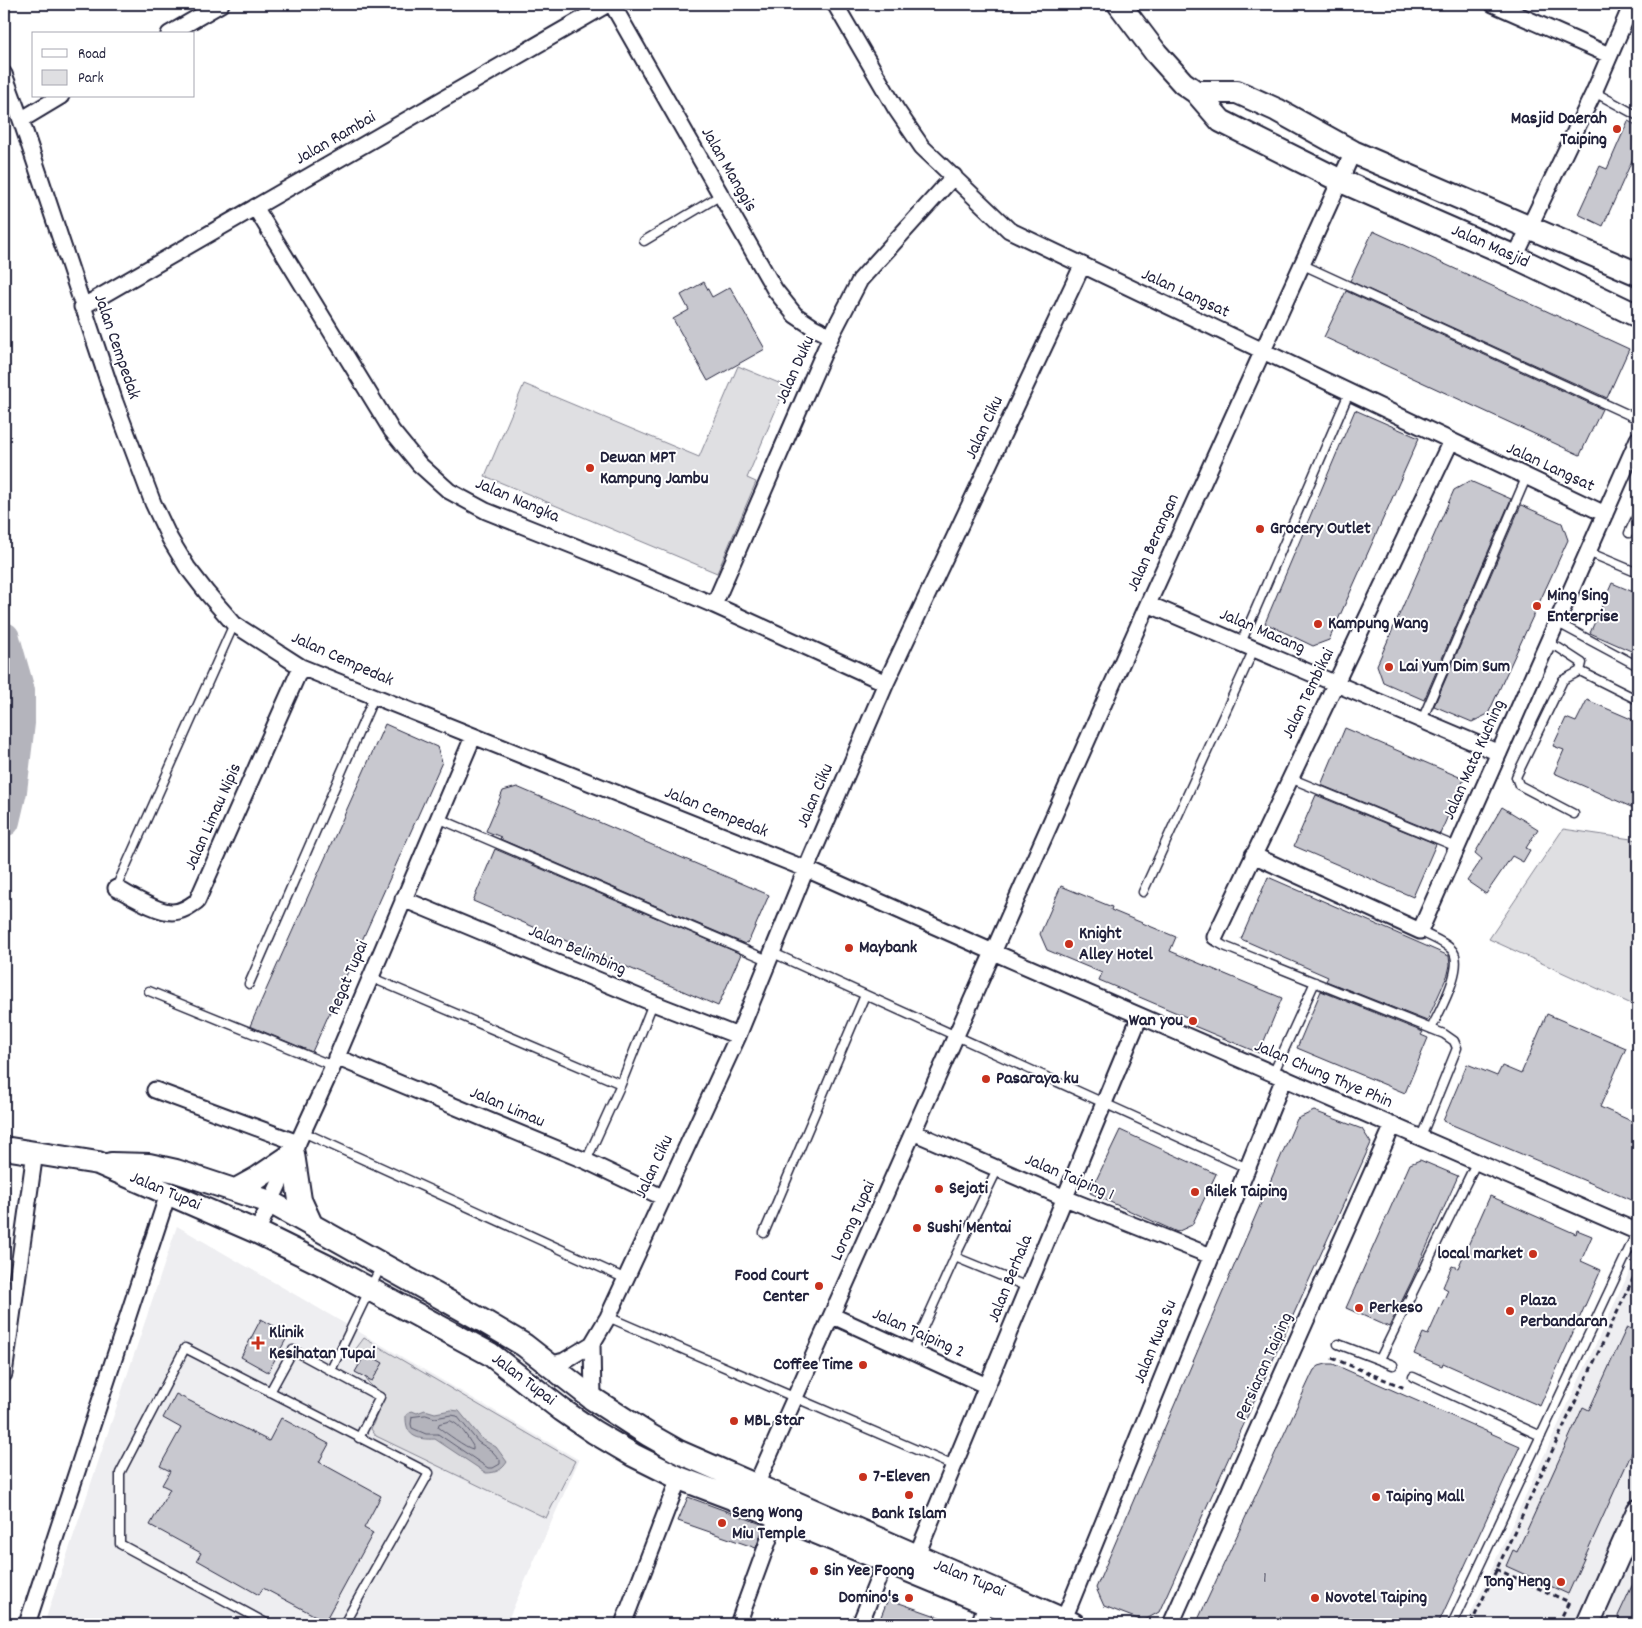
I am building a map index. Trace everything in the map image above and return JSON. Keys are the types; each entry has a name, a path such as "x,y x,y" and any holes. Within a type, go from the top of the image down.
{"main road":[{"name":"Jalan Masjid","path":"1120,4 1156,54 1184,83 1196,92 1221,121 1341,181 1515,257 1638,316"},
{"name":"Jalan Masjid","path":"1196,92 1237,92 1277,110 1353,152 1638,274"},
{"path":"236,1190 256,1179 298,1143"},
{"path":"298,1143 300,1200 311,1224"},
{"name":"Jalan Tupai","path":"4,1148 98,1163 257,1232 332,1269 490,1354 562,1410 594,1432 678,1478 752,1495 916,1557 1038,1624"},
{"path":"98,1163 149,1166 176,1171 270,1202 493,1326 524,1345 593,1399 649,1435 752,1495"},
{"name":"Jalan Tupai","path":"752,1495 777,1517 885,1562 1069,1622"},
{"path":"1588,1624 1638,1511"}],"street":[{"path":"172,32 221,4"},
{"name":"Jalan Rambai","path":"82,307 608,4"},
{"name":"Jalan Manggis","path":"612,4 775,290 795,315 831,336"},
{"name":"Jalan Langsat","path":"835,4 896,109 922,147 1008,230 1605,514"},
{"path":"1493,4 1610,55"},
{"path":"1515,257 1594,92 1632,4"},
{"name":"Jalan Cempedak","path":"4,74 82,307 153,503 170,539 187,567 234,624 301,667 806,869 993,952"},
{"path":"20,120 58,98"},
{"name":"Jalan Berangan","path":"993,952 1353,152"},
{"name":"Jalan Duku","path":"714,605 831,336 860,280 954,176"},
{"name":"Jalan Nangka","path":"255,208 392,431 419,464 449,491 486,511 714,605 886,683"},
{"name":"Jalan Ciku","path":"592,1344 608,1317 738,1036 806,869 886,683 1082,266"},
{"name":"Jalan Mata Kuching","path":"1420,932 1638,439"},
{"name":"Jalan Tembikai","path":"1215,936 1450,441"},
{"name":"Jalan Macang","path":"1148,604 1499,753"},
{"name":"Jalan Limau Nipis","path":"116,888 157,908 172,912 187,909 198,900 301,667"},
{"name":"Regat Tupai","path":"257,1232 334,1062 473,737"},
{"path":"1253,855 1420,932"},
{"name":"Jalan Belimbing","path":"404,899 653,1003 738,1036"},
{"name":"Jalan Chung Thye Phin","path":"993,952 1637,1232"},
{"name":"Lorong Tupai","path":"752,1495 993,952"},
{"name":"Jalan Berhala","path":"916,1557 1140,1016"},
{"name":"Jalan Limau","path":"334,1062 586,1161 662,1197"},
{"name":"Jalan Kwa Su","path":"1069,1622 1247,1168 1279,1076"},
{"path":"155,1090 298,1143"},
{"name":"Persiaran Taiping","path":"1172,1624 1393,1125"},
{"name":"Jalan Taiping 1","path":"913,1132 1065,1198 1211,1256"},
{"path":"4,1374 35,1152"},
{"path":"27,1624 168,1194"},
{"name":"Jalan Taiping 2","path":"832,1316 987,1386"},
{"path":"550,1365 564,1361 592,1344"},
{"path":"592,1344 593,1399"},
{"path":"623,1624 678,1478"},
{"path":"738,1624 777,1517"},
{"path":"860,1624 885,1562"},
{"path":"979,1624 990,1596"}],"lane":[{"path":"1594,92 1638,116"},
{"path":"644,241 721,195"},
{"path":"1301,264 1638,419"},
{"path":"1143,892 1247,646 1349,393"},
{"path":"1422,720 1526,478"},
{"path":"1628,533 1638,514"},
{"path":"1588,552 1638,573"},
{"path":"1556,622 1638,666"},
{"path":"116,888 234,624"},
{"path":"1546,644 1559,648 1582,662 1580,671 1563,680 1516,777 1519,785 1574,814"},
{"path":"1580,671 1638,700"},
{"path":"249,984 375,695"},
{"path":"1290,778 1457,847"},
{"path":"438,818 865,995 1247,1168"},
{"path":"1420,932 1452,949 1456,957 1457,966 1431,1029"},
{"path":"1215,936 1217,942 1224,946 1444,1034 1454,1041 1458,1048 1420,1137"},
{"path":"370,977 622,1084"},
{"path":"1279,1076 1315,982"},
{"path":"149,991 334,1062"},
{"path":"764,1233 865,995"},
{"path":"586,1161 622,1084 653,1003"},
{"path":"298,1143 626,1279"},
{"path":"1380,1359 1476,1161"},
{"path":"912,1352 998,1168"},
{"path":"1452,1624 1637,1232"},
{"path":"955,1257 1028,1287"},
{"path":"331,1370 382,1264"},
{"path":"608,1317 954,1466"},
{"path":"1338,1344 1393,1365"},
{"path":"268,1624 120,1544 120,1473 185,1348 428,1473 344,1624"},
{"path":"270,1392 293,1350 380,1397 359,1438"},
{"path":"1413,1377 1541,1436"}],"path":[{"path":"1472,1624 1638,1268"},
{"path":"1496,1569 1569,1602 1558,1624"}],"shaded area":[{"path":"4,664 19,723 4,725"},
{"name":"Klinik Kesihatan Tupai","path":"177,1226 579,1460 506,1624 44,1624"},
{"path":"1638,1253 1638,1624 1466,1624"}],"green space":[{"path":"738,366 786,386 747,478 756,482 717,573 485,476 524,384 699,457"},
{"path":"1563,829 1638,840 1638,1007 1489,939"},
{"path":"364,1338 575,1461 546,1518 376,1436 371,1429 384,1398 368,1382 353,1357 355,1350"}],"water":[{"path":"425,1410 435,1413 451,1410 459,1411 482,1439 496,1447 507,1462 498,1470 486,1473 435,1439 422,1439 413,1435 407,1428 406,1415 412,1411 417,1413"}],"building":[{"path":"1628,121 1638,126 1638,147 1603,226 1578,214 1600,166 1607,169"},
{"path":"1373,231 1629,349 1607,398 1350,281"},
{"path":"704,282 712,297 730,287 765,349 708,381 673,319 689,310 681,295"},
{"path":"1346,291 1602,409 1580,455 1324,337"},
{"path":"1355,410 1419,438 1329,640 1313,646 1265,623"},
{"path":"1470,481 1511,499 1424,700 1383,682 1377,665 1454,490"},
{"path":"1521,505 1562,523 1568,540 1488,714 1472,722 1434,706"},
{"path":"1612,583 1638,594 1638,654 1590,633"},
{"path":"1587,700 1638,722 1638,810 1554,773 1564,750 1553,746 1566,718 1576,722"},
{"path":"385,724 437,747 442,762 312,1052 250,1026"},
{"path":"1345,728 1464,779 1440,834 1321,785"},
{"path":"517,787 769,895 748,943 746,942 745,944 500,839 501,837 486,831 503,791"},
{"path":"1316,795 1436,844 1413,897 1294,846"},
{"path":"1502,807 1538,829 1526,848 1530,850 1523,862 1512,856 1486,894 1467,881 1482,859 1475,853"},
{"path":"495,849 741,954 718,1006 473,901"},
{"path":"1268,877 1449,956 1448,974 1427,1021 1326,981 1328,977 1241,939"},
{"path":"1061,886 1112,907 1111,910 1176,937 1170,951 1282,998 1259,1053 1194,1026 1196,1021 1099,980 1102,973 1047,950 1040,934"},
{"path":"1321,991 1423,1032 1421,1035 1428,1038 1405,1093 1297,1048"},
{"path":"1547,1014 1626,1048 1600,1107 1638,1124 1638,1203 1443,1121 1467,1064 1497,1076 1502,1066 1521,1074"},
{"path":"1314,1111 1362,1129 1371,1143 1159,1612 1143,1621 1104,1606 1096,1588 1297,1119"},
{"path":"1120,1130 1216,1174 1192,1225 1177,1232 1090,1193"},
{"path":"1420,1160 1458,1176 1389,1327 1346,1308 1410,1164"},
{"name":"Plaza Perbandaran","path":"1490,1196 1576,1234 1577,1230 1592,1236 1581,1261 1601,1270 1540,1406 1443,1363 1442,1366 1414,1354 1423,1333 1428,1335 1448,1290 1443,1287 1452,1266 1458,1268"},
{"path":"261,1319 289,1334 268,1372 241,1357"},
{"path":"1627,1327 1638,1332 1638,1439 1568,1594 1506,1566 1513,1550 1517,1552 1583,1407 1589,1410"},
{"path":"366,1353 383,1363 372,1381 355,1372"},
{"name":"Taiping Mall","path":"1326,1364 1333,1364 1520,1446 1438,1624 1196,1624 1314,1370"},
{"path":"176,1394 269,1441 281,1418 329,1444 319,1462 381,1496 364,1528 373,1533 325,1621 263,1588 259,1595 197,1560 201,1553 150,1525 170,1489 162,1485 170,1471 160,1466 181,1428 163,1418"},
{"name":"Seng Wong Miu Temple","path":"688,1497 764,1525 756,1548 678,1521"},
{"path":"1638,1573 1638,1624 1620,1624 1618,1616"},
{"path":"888,1599 953,1622 953,1624 878,1624"}],"waterway":[{"path":"4,638 19,691 19,723 11,791 4,821"}],"place":[{"name":"Masjid Daerah Taiping","path":"1617,129"},
{"name":"Dewan MPT Kampung Jambu","path":"590,468"},
{"name":"Grocery Outlet","path":"1260,529"},
{"name":"Ming Sing Enterprise","path":"1537,606"},
{"name":"Kampung Wang","path":"1318,624"},
{"name":"Lai Yum Dim Sum","path":"1389,667"},
{"name":"Knight Alley Hotel","path":"1069,944"},
{"name":"Maybank","path":"849,948"},
{"name":"Wan you","path":"1193,1021"},
{"name":"Pasaraya ku","path":"986,1079"},
{"name":"Sejati","path":"939,1189"},
{"name":"Rilek Taiping","path":"1195,1192"},
{"name":"Sushi Mentai","path":"917,1228"},
{"name":"local market","path":"1533,1254"},
{"name":"Food Court Center","path":"819,1286"},
{"name":"Perkeso","path":"1359,1308"},
{"name":"Plaza Perbandaran","path":"1510,1311"},
{"name":"Klinik Kesihatan Tupai","path":"258,1343"},
{"name":"Coffee Time","path":"863,1365"},
{"name":"MBL Star","path":"734,1421"},
{"name":"7-Eleven","path":"863,1477"},
{"name":"Bank Islam","path":"909,1495"},
{"name":"Taiping Mall","path":"1376,1497"},
{"name":"Seng Wong Miu Temple","path":"722,1523"},
{"name":"Sin Yee Foong","path":"814,1571"},
{"name":"Tong Heng","path":"1561,1582"},
{"name":"Domino's","path":"909,1598"},
{"name":"Novotel Taiping","path":"1315,1598"}]}
